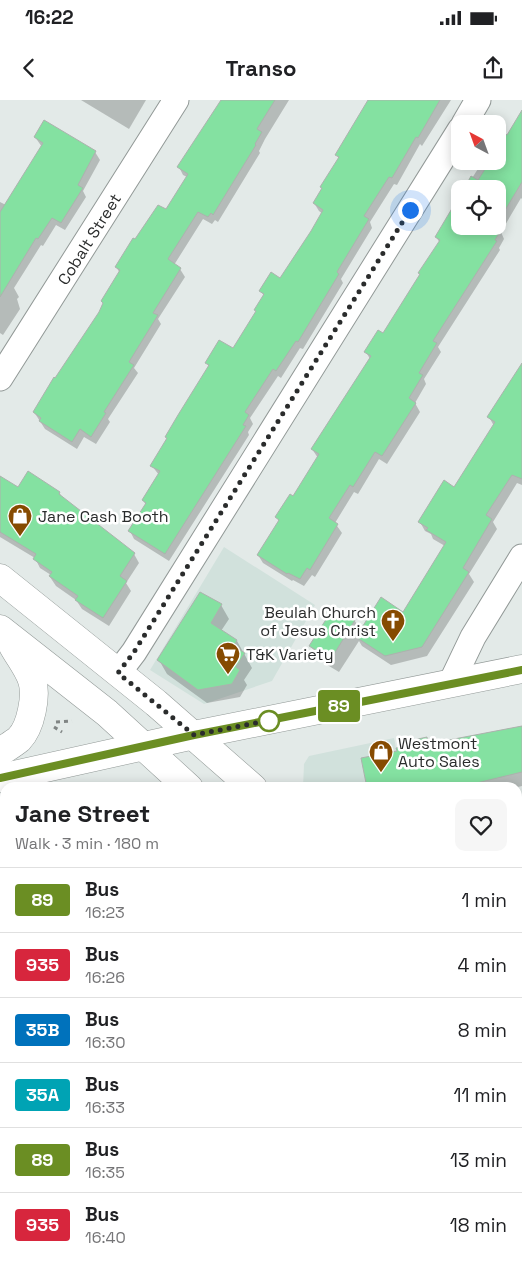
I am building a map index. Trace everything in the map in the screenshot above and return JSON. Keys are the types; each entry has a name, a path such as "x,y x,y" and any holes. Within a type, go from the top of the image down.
{"main road":[{"path":"0,578 194,735 246,782"},
{"path":"2,630 107,713 183,782"},
{"path":"0,752 20,738 26,730 31,715 33,697 31,678 2,630"},
{"path":"0,778 194,735 522,670"}],"street":[{"name":"Cobalt Street","path":"0,378 176,100"},
{"path":"469,115 478,100"},
{"path":"118,673 134,652 451,144"},
{"path":"451,683 473,637 522,557"}],"path":[{"path":"48,723 74,720"}],"shaded area":[{"path":"224,547 315,605 272,681 204,704 150,670"},
{"path":"394,738 403,782 303,782 304,764 309,756"}],"building":[{"path":"221,100 275,100 257,129 262,132 256,145 213,215 211,213 208,217 198,212 168,259 181,268 153,313 158,315 129,362 134,365 104,412 106,413 91,437 80,429 72,442 39,421 41,418 33,412 54,377 99,312 103,303 101,301 120,270 115,267 133,238 135,239 158,205 166,209 188,174 177,167"},
{"path":"368,100 440,100 392,178 389,177 364,216 369,219 337,272 339,274 298,342 296,341 276,371 273,369 245,412 249,415 243,425 246,426 165,554 128,531 146,503 142,500 160,471 150,466 167,438 165,437 209,365 205,363 219,340 233,348 256,311 254,310 264,294 259,291 271,272 280,278 311,231 323,210 313,203 322,188 320,187 339,157 335,155"},
{"path":"522,110 522,182 506,209 506,180 478,180 484,170 506,170 507,135"},
{"path":"44,120 96,151 78,185 83,188 61,223 52,218 38,239 36,238 0,297 0,212 43,143 34,137"},
{"path":"471,176 478,180 469,180"},
{"path":"451,210 451,235 498,235 495,240 497,241 433,341 437,343 419,373 423,375 409,398 416,403 382,456 375,452 353,487 350,485 329,518 338,524 310,570 307,568 300,579 287,574 257,555 279,520 275,517 290,494 293,496 319,454 311,449 371,356 364,352 378,330 383,333 420,274 418,273 440,240 435,237"},
{"path":"522,363 522,479 512,475 486,515 492,519 463,568 469,572 422,647 385,656 356,637 381,597 403,612 446,542 426,530 428,528 418,522 444,480 454,487 495,422 487,417"},
{"path":"28,471 60,492 59,494 135,553 120,576 127,581 103,618 75,600 78,596 49,576 52,572 33,559 36,554 0,532 0,476 18,487"},
{"path":"200,592 222,604 211,623 237,640 234,646 245,653 236,667 240,670 232,684 198,690 157,660"},
{"path":"334,607 355,620 331,659 309,646"},
{"path":"522,726 522,772 481,782 366,782 361,758 397,751 396,748 400,747 400,743 427,737 428,744"}],"bus line":[{"name":"89","path":"0,778 194,735 522,670"}],"place":[{"name":"Jane Cash Booth","path":"20,537"},
{"name":"Beulah Church of Jesus Christ","path":"393,642"},
{"name":"T&K Variety","path":"228,675"},
{"name":"Westmont Auto Sales","path":"381,773"}],"route":[{"path":"269,721 271,720 194,735 118,673 138,646 410,210"}]}
